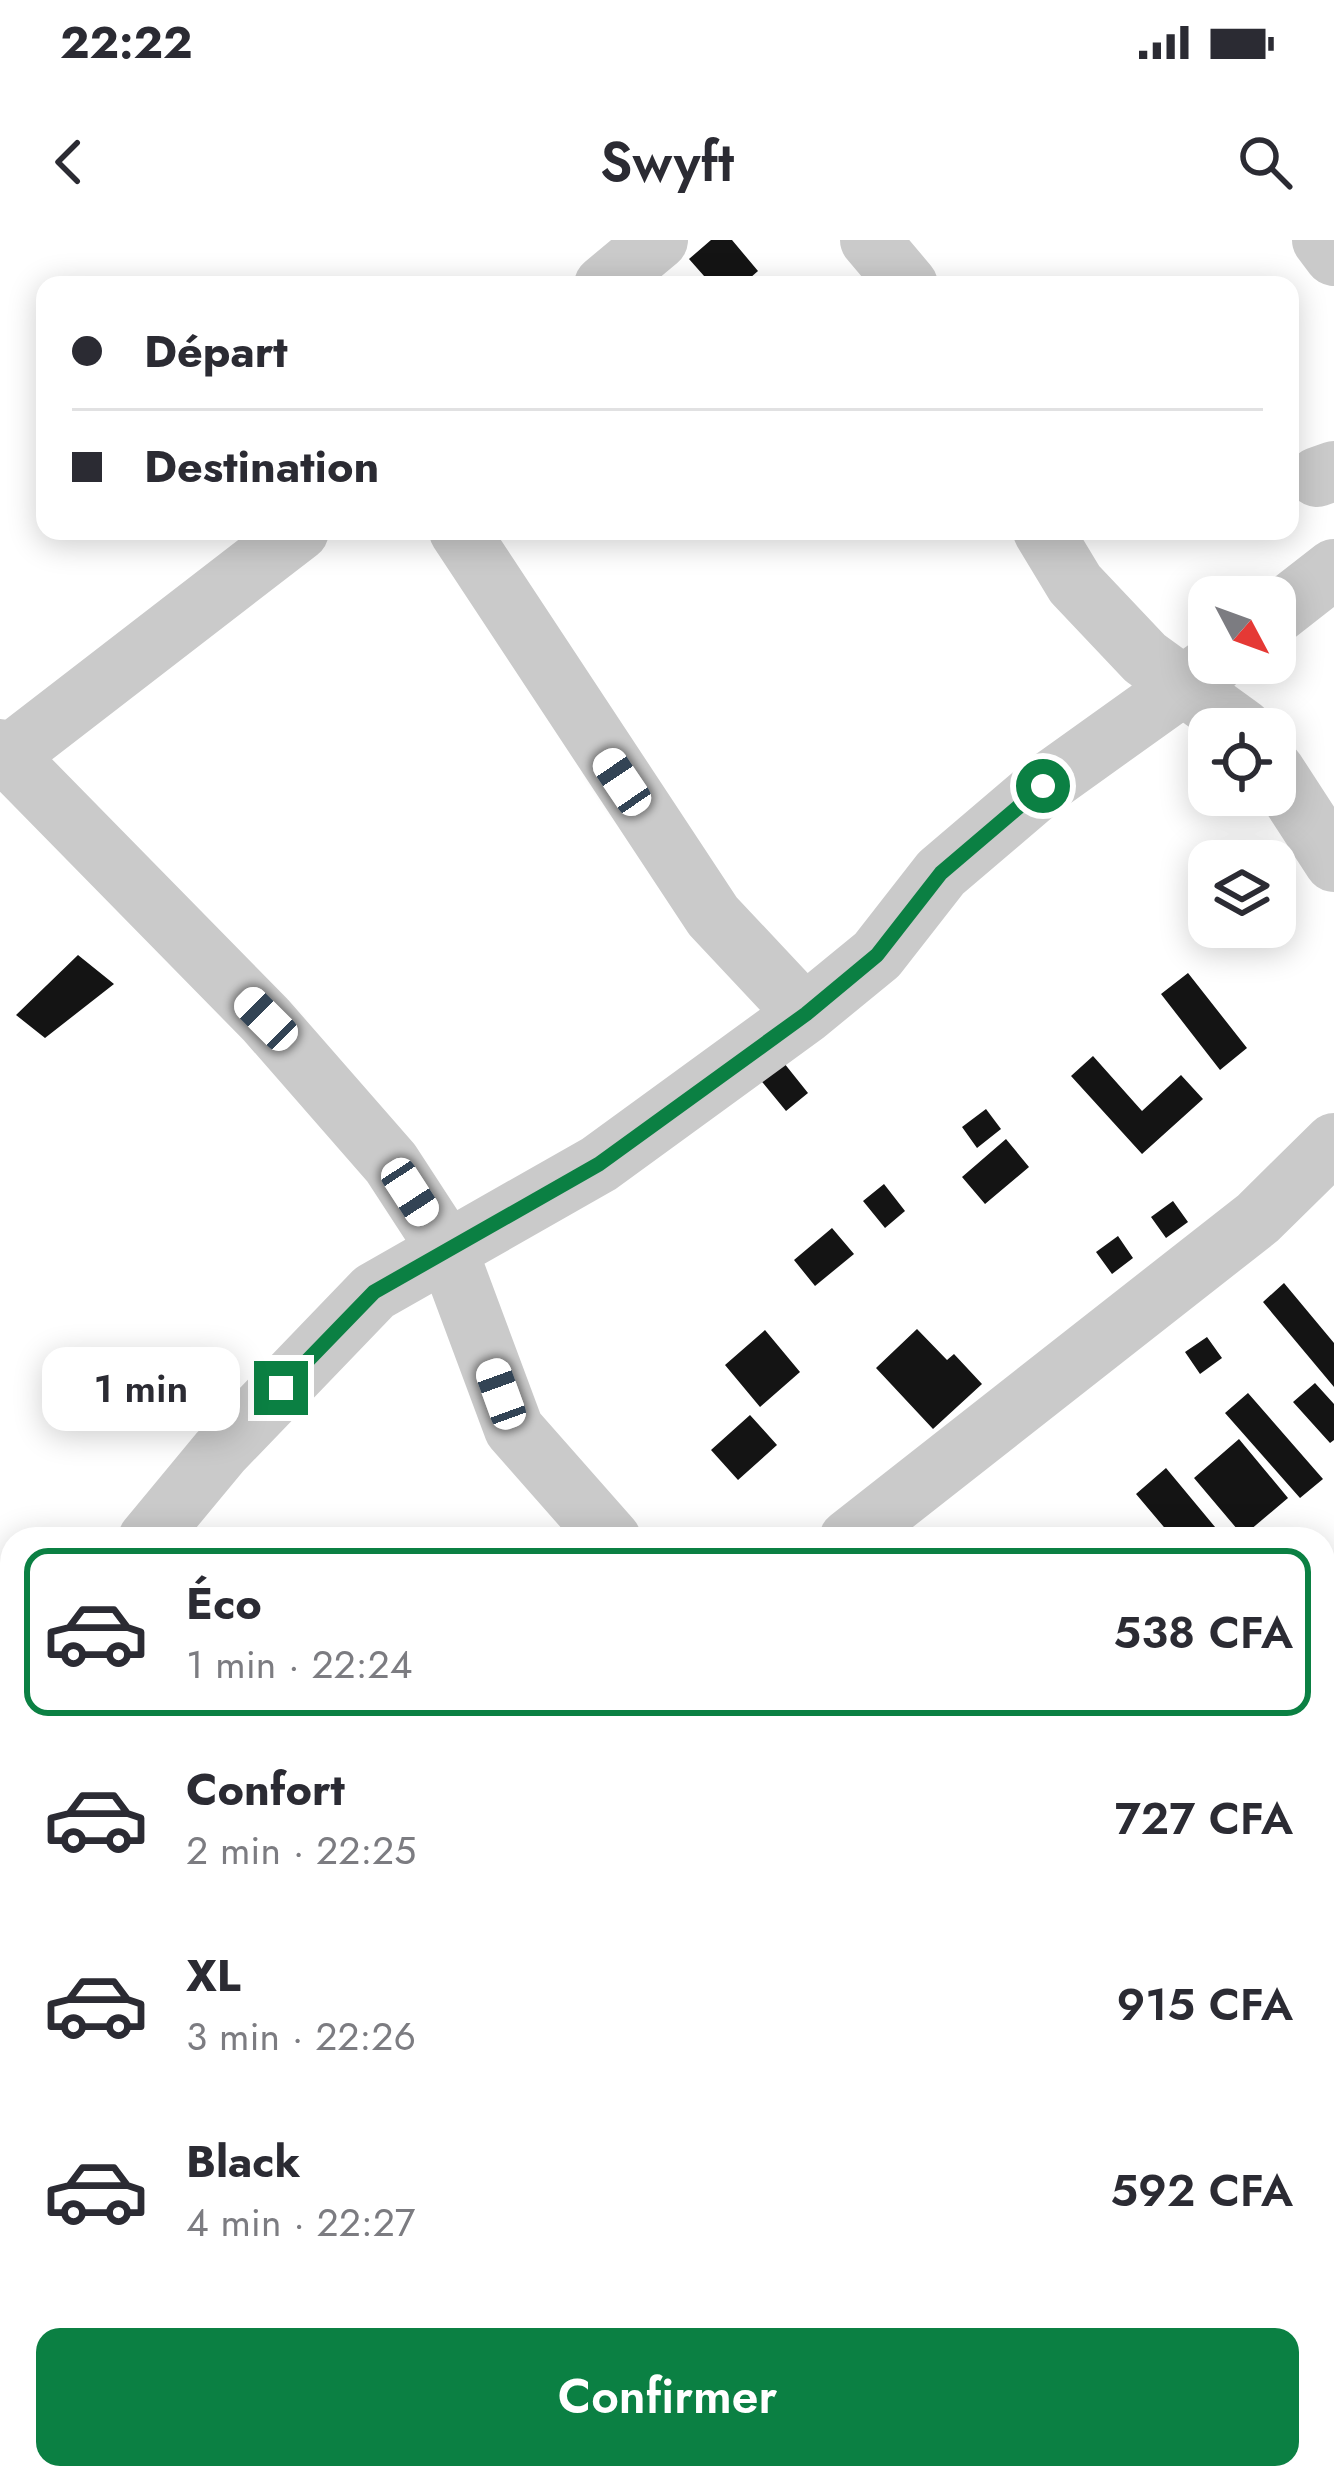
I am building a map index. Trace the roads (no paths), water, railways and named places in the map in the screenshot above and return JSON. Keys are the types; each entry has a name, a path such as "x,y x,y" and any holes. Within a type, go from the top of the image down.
{"street":[{"path":"615,276 658,240"},
{"path":"870,240 900,276"},
{"path":"1322,240 1334,256"},
{"path":"286,540 3,753 266,1019 391,1163 447,1249 514,1430 600,1527"},
{"path":"465,540 713,916 806,1014"},
{"path":"1048,540 1075,584 1145,658 1188,671"},
{"path":"1296,599 1334,569"},
{"path":"158,1527 220,1452 374,1292 599,1164 806,1014 877,955 941,873 1043,786 1188,683"},
{"path":"1207,684 1226,708"},
{"path":"1296,803 1334,862"},
{"path":"864,1527 1258,1218 1334,1143"}]}
